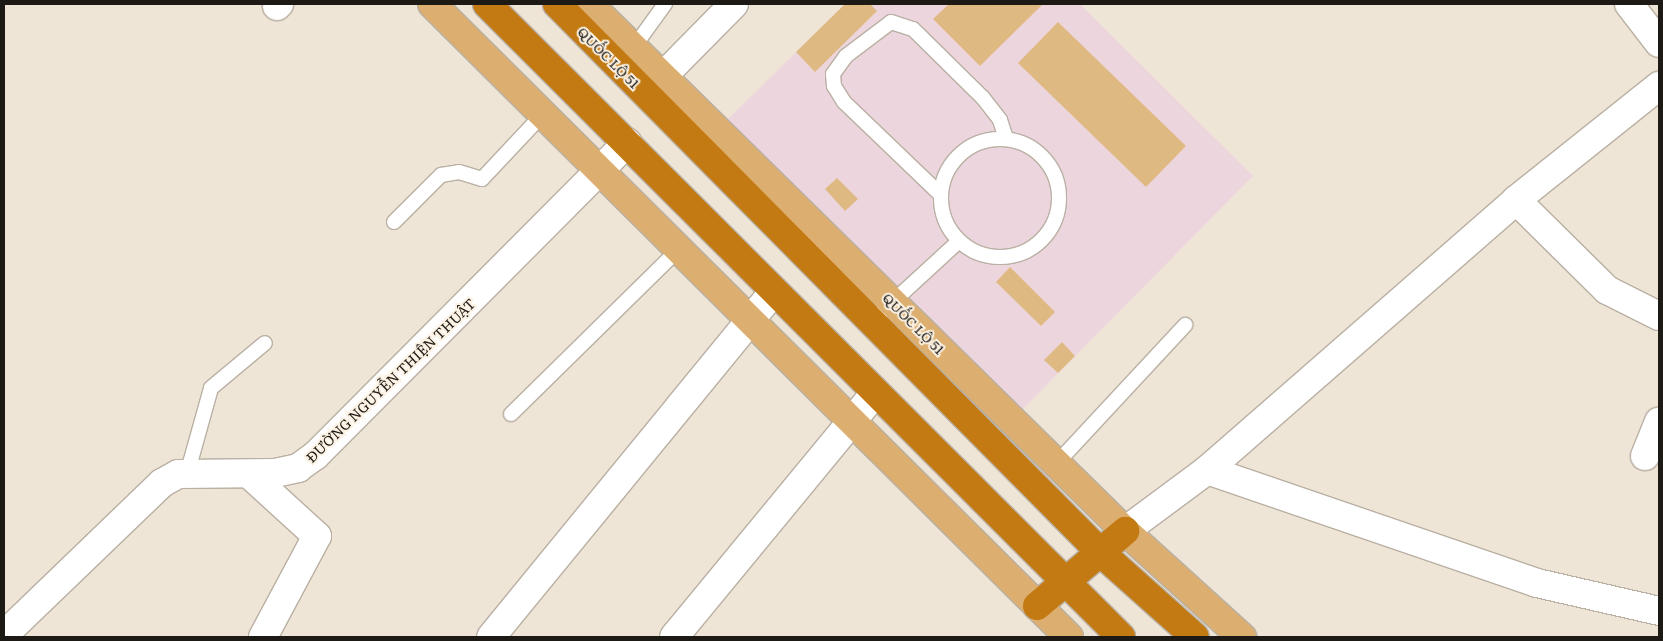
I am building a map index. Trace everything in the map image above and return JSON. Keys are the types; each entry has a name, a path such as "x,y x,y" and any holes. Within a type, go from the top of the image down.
{"highway":[{"path":"487,4 1063,583 1120,637"},
{"name":"QUỐC LỘ 51","path":"557,4 1100,552 1195,637"},
{"path":"1036,606 1125,531"}],"main road":[{"path":"432,4 751,318 1069,637"},
{"name":"QUỐC LỘ 51","path":"589,4 1125,531 1242,637"}],"street":[{"path":"663,76 734,4"},
{"path":"1629,4 1659,43"},
{"path":"1125,531 1207,470 1516,200 1659,86"},
{"name":"ĐƯỜNG NGUYỄN THIỆN THUẬT","path":"4,635 145,496 178,474 248,474 298,468 316,455 602,171 627,143"},
{"path":"1516,200 1607,290 1659,316"},
{"path":"490,637 774,291"},
{"path":"674,637 875,393"},
{"path":"1645,456 1659,422"},
{"path":"1207,470 1537,583 1659,611"},
{"path":"248,474 317,536 263,637"}],"lane":[{"path":"634,47 666,4"},
{"path":"941,195 844,102 834,86 833,74 846,56 891,22 913,29 983,98 1000,120 1006,139"},
{"path":"394,222 442,175 459,172 482,178 503,161 543,114"},
{"path":"1006,139 1035,149 1052,168 1060,192 1058,217 1044,239 1023,254 984,255 959,241 945,220 941,195 947,170 963,151 986,140 1006,139"},
{"path":"872,321 959,241"},
{"path":"511,414 680,248"},
{"path":"1056,464 1185,326"},
{"path":"187,474 211,388 265,343"}],"shaded area":[{"path":"845,4 1080,4 1253,176 1022,410 727,120"}],"building":[{"path":"845,4 870,4 877,11 815,72 796,52"},
{"path":"949,4 1043,4 980,66 933,19"},
{"path":"1058,22 1186,146 1146,187 1018,63"},
{"path":"837,178 858,199 845,211 825,189"},
{"path":"1010,267 1055,312 1041,326 996,282"},
{"path":"1062,342 1075,356 1058,373 1044,360"}]}
